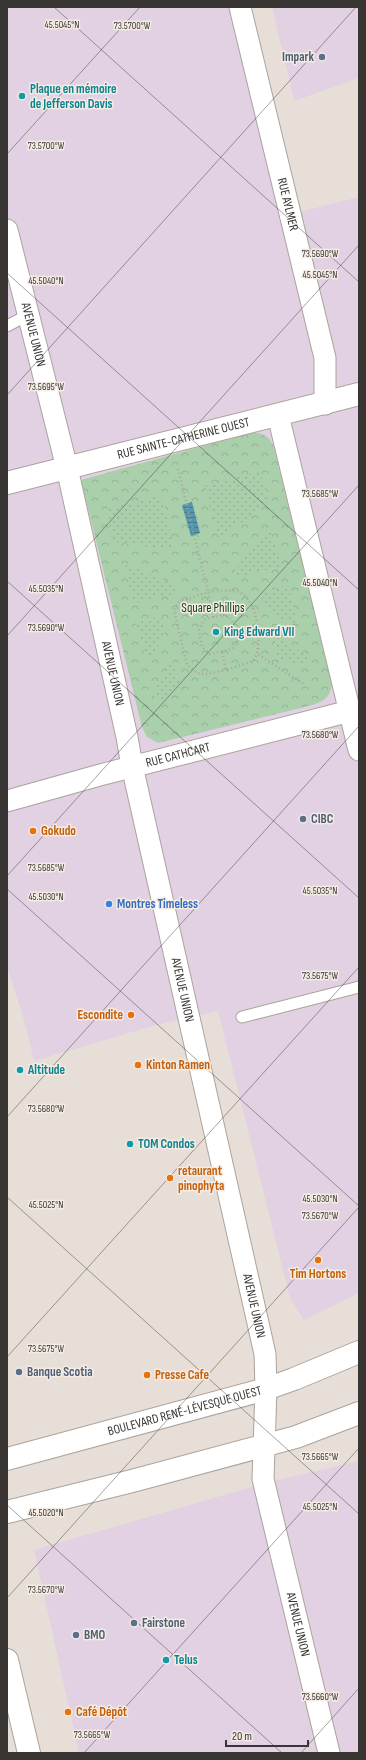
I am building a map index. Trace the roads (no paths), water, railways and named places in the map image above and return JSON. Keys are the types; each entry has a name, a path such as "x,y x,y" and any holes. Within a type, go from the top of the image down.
{"main road":[{"name":"RUE SAINTE-CATHERINE OUEST","path":"7,483 278,416 359,394"},
{"name":"BOULEVARD RENÉ-LÉVESQUE OUEST","path":"7,1459 266,1389 359,1352"},
{"path":"7,1512 296,1437 359,1413"},
{"path":"7,1660 29,1753"}],"street":[{"name":"RUE AYLMER","path":"240,7 325,358 325,404"},
{"name":"AVENUE UNION","path":"7,230 67,468 127,737 132,766 265,1354 266,1389 264,1479 329,1753"},
{"path":"278,416 359,750"},
{"name":"RUE CATHCART","path":"7,801 132,766 350,711"}],"lane":[{"path":"7,326 28,315"},
{"path":"242,1017 359,987"}],"water":[{"path":"192,502 200,533 191,536 182,505"}],"place":[{"name":"Impark","path":"322,57"},
{"name":"Plaque en mémoire de Jefferson Davis","path":"22,96"},
{"name":"King Edward VII","path":"216,632"},
{"name":"CIBC","path":"303,819"},
{"name":"Gokudo","path":"33,831"},
{"name":"Montres Timeless","path":"109,904"},
{"name":"Escondite","path":"131,1015"},
{"name":"Kinton Ramen","path":"138,1065"},
{"name":"Altitude","path":"20,1070"},
{"name":"TOM Condos","path":"130,1144"},
{"name":"retaurant pinophyta","path":"170,1178"},
{"name":"Tim Hortons","path":"318,1260"},
{"name":"Banque Scotia","path":"19,1372"},
{"name":"Presse Cafe","path":"147,1375"},
{"name":"Fairstone","path":"134,1623"},
{"name":"BMO","path":"76,1635"},
{"name":"Telus","path":"166,1660"},
{"name":"Café Dépôt","path":"68,1712"}],"park label":[{"name":"Square Phillips","path":"213,608"}]}
